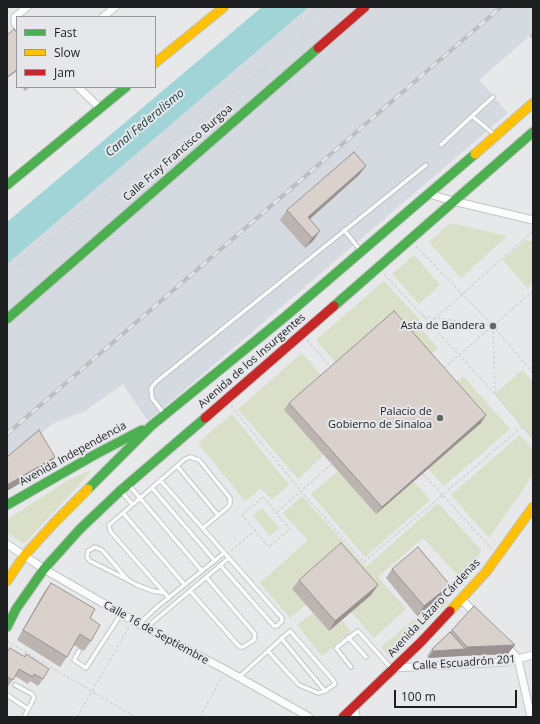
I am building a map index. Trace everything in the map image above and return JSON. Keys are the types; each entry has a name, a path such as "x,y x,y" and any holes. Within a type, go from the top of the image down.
{"main road":[{"path":"156,62 224,7"},
{"name":"Calle Fray Francisco Burgoa","path":"7,319 365,7"},
{"path":"7,185 125,88"},
{"name":"Avenida de los Insurgentes","path":"7,581 24,556 77,499 151,426 362,252 533,103"},
{"name":"Avenida de los Insurgentes","path":"7,627 16,609 44,569 80,529 120,490 226,400 533,132"},
{"name":"Avenida Independencia","path":"7,505 96,454 151,426"},
{"name":"Avenida Lázaro Cárdenas","path":"343,717 421,642 461,599 498,556 533,507"}],"street":[{"path":"21,16 27,7"},
{"path":"104,16 115,7"},
{"path":"79,88 100,108"},
{"path":"429,194 533,220"},
{"name":"Calle 16 de Septiembre","path":"7,544 44,569 121,614 226,670 309,717"},
{"path":"461,599 482,620"},
{"path":"497,636 518,659 531,717"},
{"name":"Calle Escuadrón 201","path":"393,669 506,662 533,654"},
{"path":"354,707 356,717"}],"lane":[{"path":"441,145 493,97"},
{"path":"472,116 495,136"},
{"path":"164,415 152,398 151,388 156,382 426,165"},
{"path":"344,230 362,252"},
{"path":"169,598 109,528 109,525 187,458 194,457 199,460 230,498 230,504 203,528"},
{"path":"177,466 218,515"},
{"path":"160,480 283,619 277,626 274,626 220,565"},
{"path":"128,484 202,571"},
{"path":"152,488 215,561"},
{"path":"120,490 132,504"},
{"path":"123,513 185,585"},
{"path":"128,580 102,550 95,547 88,551 87,557 90,560 128,580 149,589 164,593"},
{"path":"136,622 169,598 224,553"},
{"path":"146,628 229,558"},
{"path":"190,591 240,647 254,640 255,634 206,577"},
{"path":"79,651 74,661 85,668 88,668 121,614"},
{"path":"238,677 289,631 292,632 334,680 334,686 325,692 315,693 299,685 268,651"},
{"path":"352,667 336,648 348,637 358,631 393,669"},
{"path":"348,637 366,657"},
{"path":"281,638 325,692"},
{"path":"15,685 33,696 34,700 24,717"},
{"path":"7,695 28,709"}],"path":[{"path":"7,276 340,7"},
{"path":"430,323 533,231"},
{"path":"410,239 493,326 533,373"},
{"path":"377,267 495,394 533,439"},
{"path":"442,369 533,291"},
{"path":"424,316 435,319 493,326"},
{"path":"493,326 495,394"},
{"path":"320,356 332,368"},
{"path":"226,400 301,491 364,562 522,427"},
{"path":"277,512 332,464"},
{"path":"423,474 498,556"},
{"path":"263,497 277,512 290,529 269,546 242,515 263,497"},
{"path":"77,717 136,622"},
{"path":"7,642 135,717"},
{"path":"200,717 226,670"}],"shaded area":[{"path":"309,7 533,7 533,33 479,80 508,113 148,421 123,384 85,411 54,423 7,459 7,264"}],"green space":[{"path":"450,223 507,236 461,278 429,242"},
{"path":"526,240 533,241 533,283 527,288 503,260"},
{"path":"414,255 440,285 419,304 392,274"},
{"path":"384,281 420,320 416,323 438,348 425,359 337,364 316,340"},
{"path":"302,353 322,376 284,410 324,455 298,479 238,409"},
{"path":"522,370 533,382 533,440 495,394"},
{"path":"463,376 510,429 444,486 428,469 450,387"},
{"path":"232,414 289,485 272,500 261,488 245,501 198,443"},
{"path":"520,435 533,450 533,475 489,538 451,495"},
{"path":"91,470 89,474 24,544 7,533 7,520 68,480"},
{"path":"338,471 414,481 430,500 365,557 311,494"},
{"path":"302,496 366,567 438,503 482,551 460,578 423,538 378,577 406,609 374,638 351,612 371,595 293,589 306,605 290,618 260,583 308,540 283,513"},
{"path":"262,508 279,528 270,536 253,516"},
{"path":"443,595 449,602 391,659 381,647"},
{"path":"313,613 329,631 342,620 351,631 322,656 297,625"}],"water":[{"name":"Canal Federalismo","path":"262,7 309,7 7,264 7,222"}],"building":[{"path":"14,29 16,32 16,71 7,77 7,35"},
{"path":"354,152 366,166 308,217 320,231 312,238 287,210"},
{"name":"Palacio de Gobierno de Sinaloa","path":"394,311 486,415 382,507 289,403"},
{"path":"39,430 55,457 7,485 7,457"},
{"path":"341,543 378,585 335,621 299,580"},
{"path":"418,547 450,585 424,606 392,569"},
{"path":"51,583 95,609 90,618 100,625 91,641 80,634 67,657 23,630"},
{"path":"474,606 515,645 467,647 452,630"},
{"path":"450,632 465,649 433,651 432,649"},
{"path":"10,648 25,657 26,654 49,669 43,679 34,674 33,677 19,669 13,680 7,677 7,652"}],"railway":[{"path":"7,434 501,7"}],"traffic: fast":[{"path":"7,319 318,48"},
{"path":"7,185 125,88"},
{"path":"334,306 533,132"},
{"path":"88,489 151,426 286,316 475,154"},
{"path":"7,627 16,609 44,569 80,529 120,491 205,418"},
{"path":"7,505 96,454 142,430"}],"traffic: slow":[{"path":"156,62 224,7"},
{"path":"475,154 533,103"},
{"path":"7,581 24,556 88,489"},
{"path":"450,611 486,572 533,507"}],"traffic: jam":[{"path":"318,48 365,7"},
{"path":"205,418 334,306"},
{"path":"343,717 421,642 450,611"}],"place":[{"name":"Asta de Bandera","path":"493,326"},
{"name":"Palacio de Gobierno de Sinaloa","path":"440,418"}]}
